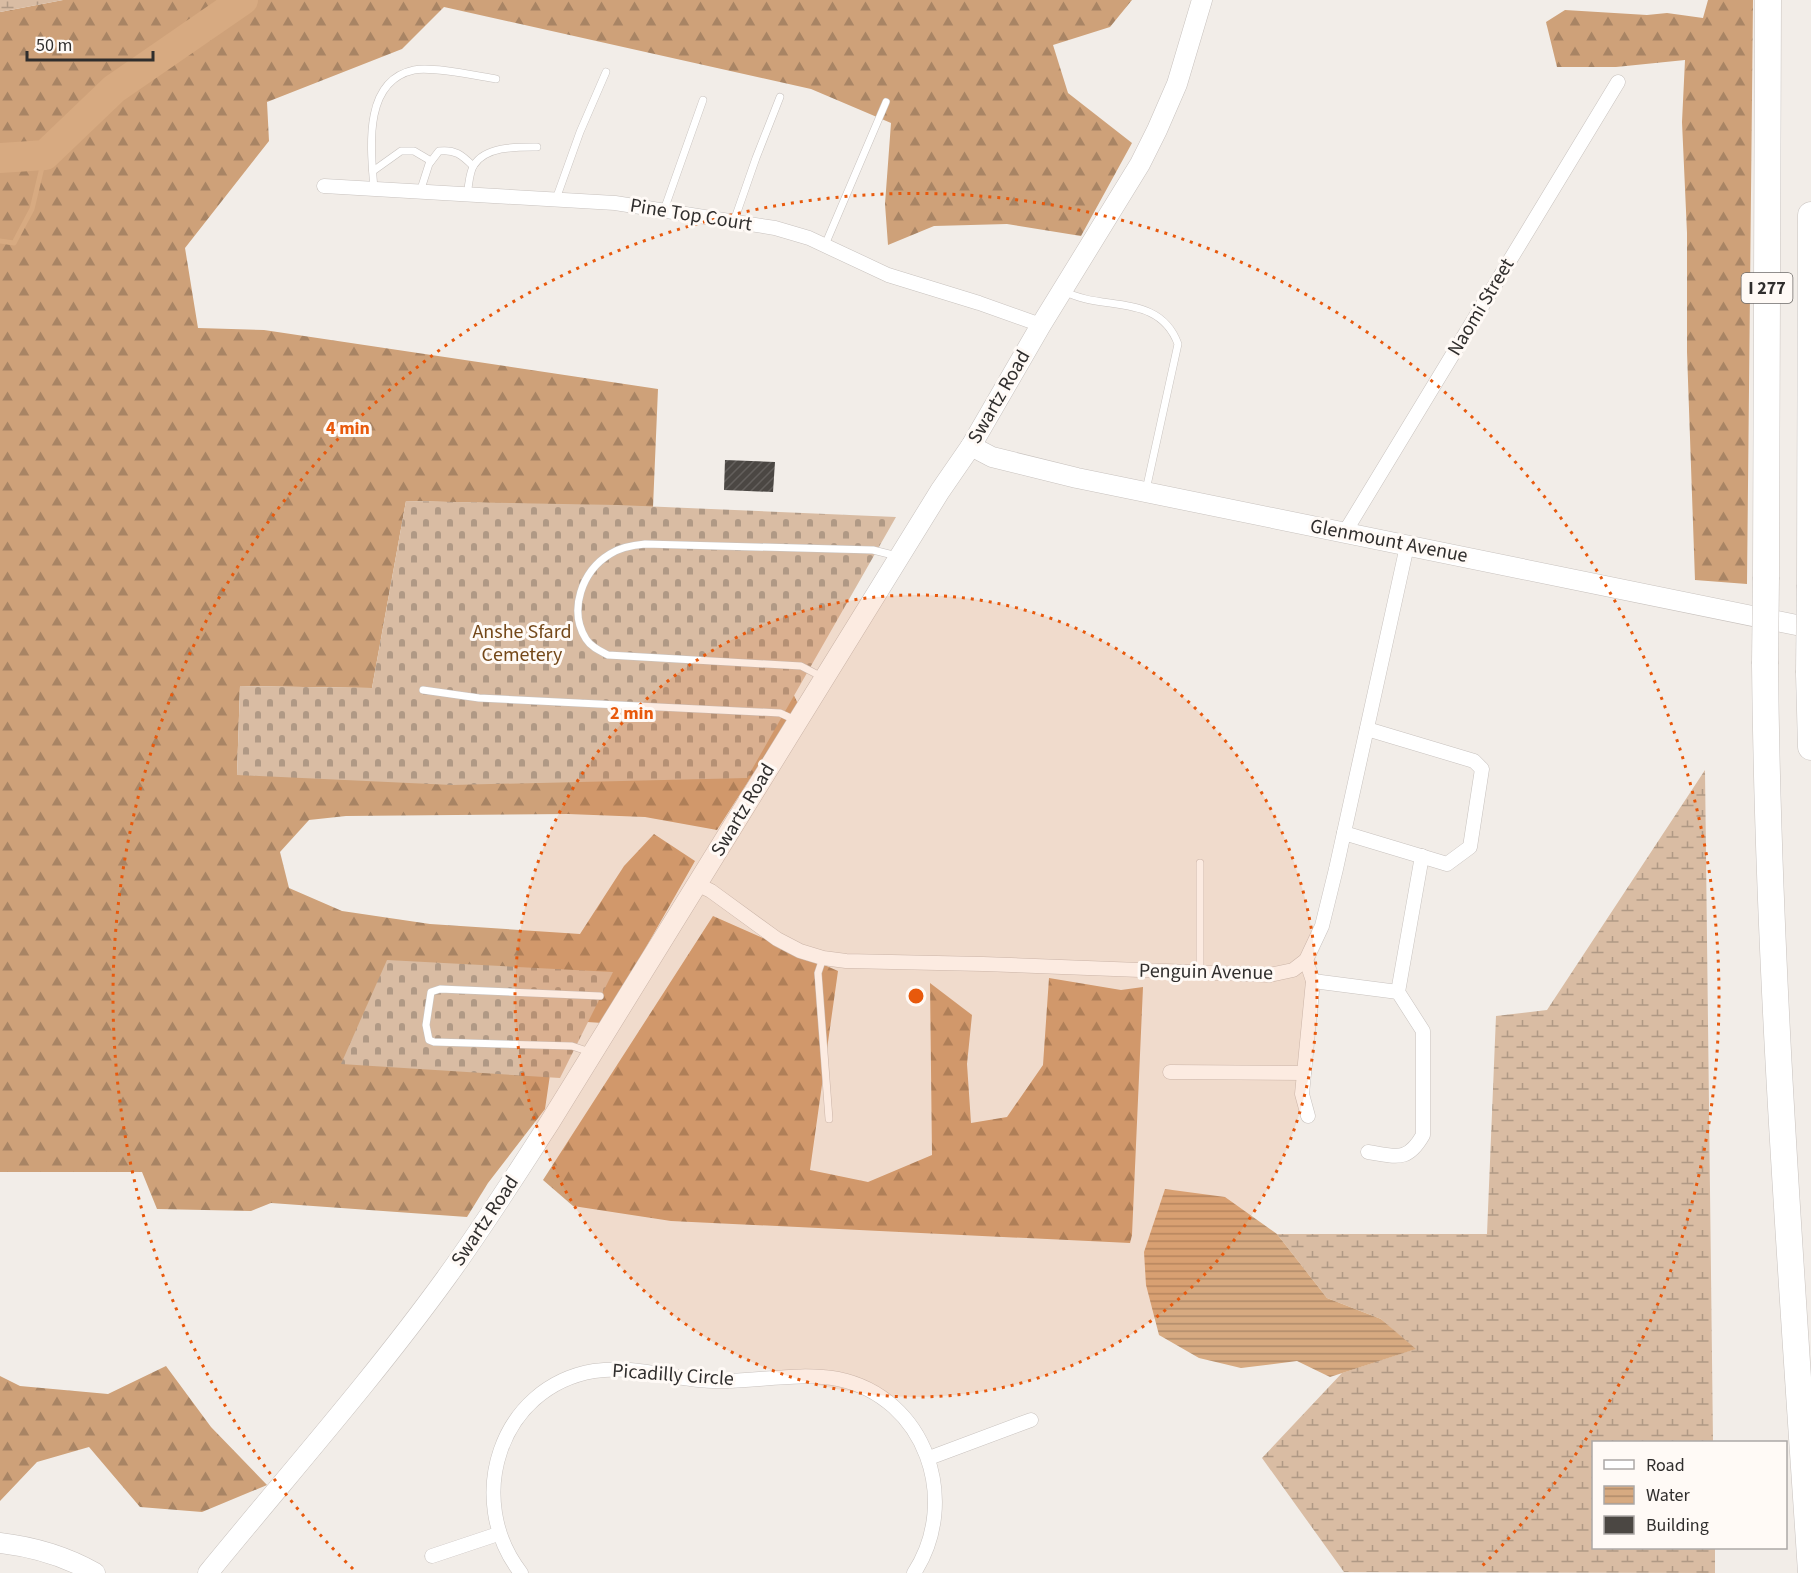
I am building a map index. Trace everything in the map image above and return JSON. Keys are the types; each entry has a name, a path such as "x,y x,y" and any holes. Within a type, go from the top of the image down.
{"highway":[{"name":"I 277","path":"1768,0 1765,664 1777,1043 1811,1572"},
{"name":"I 277","path":"1811,215 1809,674 1811,747"}],"street":[{"name":"Swartz Road","path":"208,1573 321,1437 445,1280 593,1053 940,490 971,446 1041,325 1120,198 1157,130 1177,84 1202,0"},
{"name":"Naomi Street","path":"1345,532 1618,82"},
{"name":"Pine Top Court","path":"324,186 615,203 775,228 809,238 888,275 1041,325"},
{"name":"Glenmount Avenue","path":"971,446 992,457 1022,465 1145,492 1811,628"},
{"path":"1308,1116 1302,1094 1313,981 1306,960 1322,926 1407,546"},
{"path":"1344,833 1447,864 1470,847 1482,769 1474,761 1366,729"},
{"path":"1368,1152 1401,1157 1415,1149 1423,1135 1423,1031 1398,992 1422,856"},
{"name":"Penguin Avenue","path":"697,884 711,891 777,939 800,951 823,958 846,961 1281,974 1293,970 1306,960"},
{"path":"1313,981 1398,992"},
{"path":"1170,1072 1304,1073"},
{"name":"Picadilly Circle","path":"521,1573 507,1554 494,1518 495,1469 506,1436 526,1408 538,1397 565,1380 591,1372 634,1370 718,1381 809,1377 839,1379 856,1384 890,1404 915,1431 934,1475 934,1523 927,1548 914,1573"},
{"path":"928,1458 1031,1420"},
{"path":"432,1556 498,1534"},
{"path":"0,1543 37,1549 69,1560 95,1573"}],"lane":[{"path":"374,189 373,118 378,99 393,79 415,70 451,72 496,79"},
{"path":"556,199 580,132 606,72"},
{"path":"734,221 780,97"},
{"path":"664,210 703,100"},
{"path":"825,245 886,102"},
{"path":"467,194 473,166 485,155 509,147 537,147"},
{"path":"420,192 431,161 439,151 450,150 461,154 473,166"},
{"path":"373,171 401,152 414,151 431,161"},
{"path":"1063,291 1078,299 1127,304 1144,310 1165,322 1174,334 1178,344 1145,492"},
{"path":"824,678 801,666 608,655 595,648 586,639 579,619 579,597 584,582 595,566 609,554 629,545 873,550 900,556"},
{"path":"423,690 479,698 780,713 797,722"},
{"path":"1200,863 1200,972"},
{"path":"823,958 818,973 829,1119"},
{"path":"593,1053 572,1046 434,1042 426,1036 430,992 440,989 600,996"}],"green space":[{"path":"0,0 63,0 0,12"},
{"path":"63,0 1132,0 1110,27 1053,45 1068,93 1132,143 1081,236 1007,224 934,226 888,245 885,204 891,123 811,89 444,7 402,49 267,102 269,141 185,248 198,328 264,330 658,389 653,507 406,501 372,688 240,686 237,775 792,691 798,704 717,830 645,817 568,814 346,816 309,820 280,852 289,888 342,911 430,924 580,934 624,866 654,834 695,861 603,1023 493,1016 552,1061 545,1109 488,1183 467,1217 271,1203 251,1211 157,1209 142,1172 0,1172 0,12"},
{"path":"1708,0 1753,0 1747,584 1695,580 1687,352 1687,233 1682,122 1685,60 1616,67 1557,67 1546,22 1565,10 1647,15 1667,13 1703,18"},
{"name":"Anshe Sfard Cemetery","path":"406,501 618,505 896,517 747,778 452,785 237,775 240,686 372,688"},
{"path":"1705,770 1713,1441 1592,1441 1592,1549 1715,1549 1715,1573 1344,1572 1262,1458 1342,1373 1415,1349 1381,1319 1327,1298 1277,1234 1487,1234 1496,1016 1547,1010"},
{"path":"713,916 838,971 810,1170 868,1182 932,1155 930,983 972,1015 967,1064 971,1123 1007,1117 1043,1065 1049,978 1121,990 1143,987 1130,1243 671,1221 573,1206 543,1180"},
{"path":"387,960 613,972 560,1078 341,1064"},
{"path":"166,1366 211,1427 267,1485 202,1512 140,1507 89,1447 37,1462 0,1501 0,1376 20,1386 108,1394"}],"water":[{"path":"1165,1189 1225,1197 1277,1234 1327,1298 1381,1319 1416,1349 1330,1377 1297,1361 1241,1368 1199,1358 1159,1335 1146,1285 1144,1252"}],"building":[{"path":"725,460 775,462 773,492 724,490"}],"waterway":[{"path":"0,158 45,155 114,89 243,0"},
{"path":"0,241 14,243 32,209 45,155"}]}
